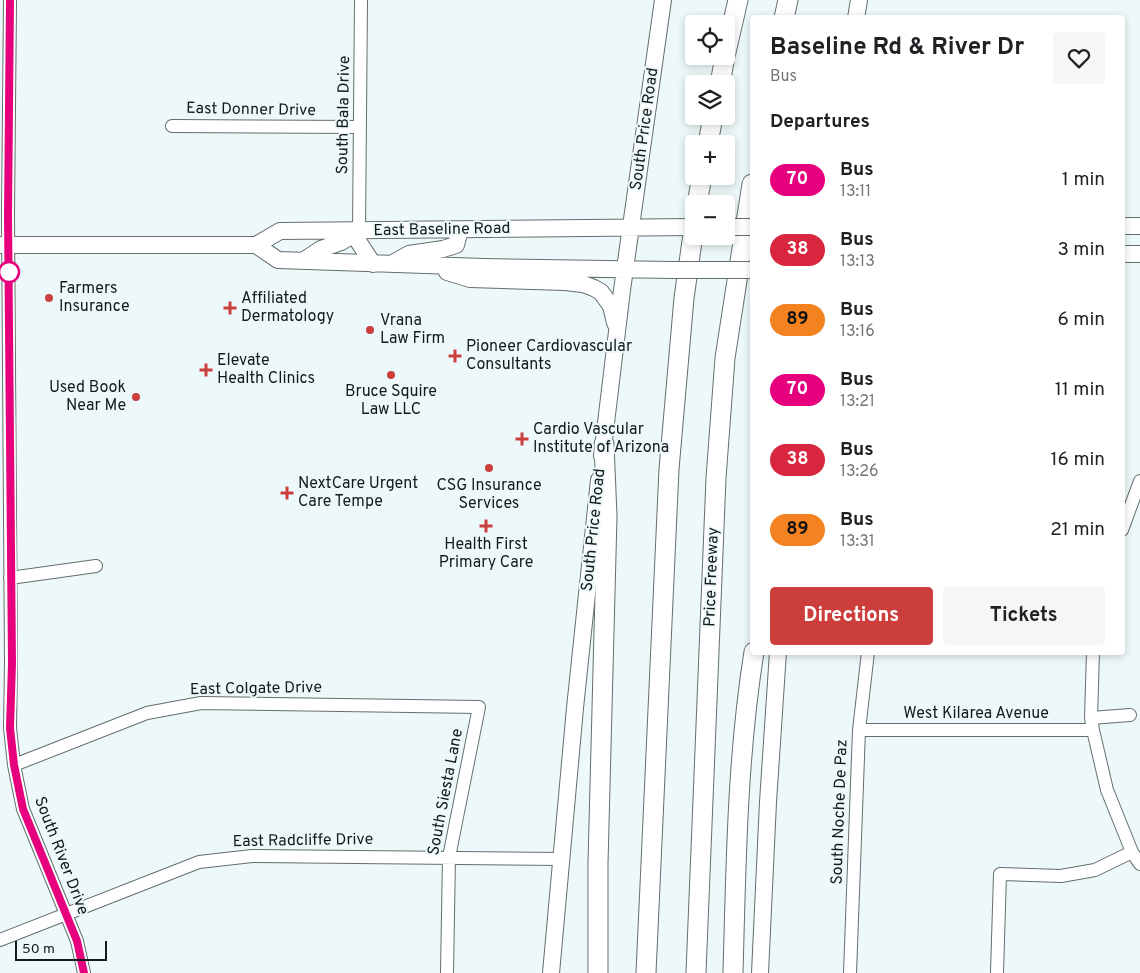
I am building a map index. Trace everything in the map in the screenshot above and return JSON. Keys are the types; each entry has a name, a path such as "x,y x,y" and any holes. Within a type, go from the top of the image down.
{"highway":[{"path":"735,15 738,0"},
{"path":"785,15 788,0"},
{"name":"Price Freeway","path":"696,973 717,469 725,358 750,197"},
{"path":"646,973 669,469 684,298 691,245"},
{"path":"598,973 599,843 607,516 604,444"},
{"path":"733,973 739,798 744,732 754,655"}],"main road":[{"name":"South Price Road","path":"551,973 583,629 604,444 630,228 663,0"},
{"path":"856,15 859,0"},
{"path":"1125,226 1140,226"},
{"name":"East Baseline Road","path":"685,227 280,231 256,245 278,260 625,270 750,270"},
{"path":"735,227 750,227"},
{"path":"391,264 409,254 443,249 456,244 460,230"},
{"path":"303,261 321,249 341,242 359,231"},
{"path":"359,231 358,241 373,264"},
{"path":"5,245 256,245"},
{"path":"1125,254 1140,254"},
{"path":"421,265 470,279 565,282 594,288 601,292 611,306 616,341"},
{"path":"760,973 768,802 778,655"}],"street":[{"name":"South River Drive","path":"10,0 5,56 5,507 10,578 6,663 10,728 14,765 23,809 77,941 84,973"},
{"name":"South Bala Drive","path":"359,231 361,0"},
{"name":"East Donner Drive","path":"172,126 360,128"},
{"path":"1125,523 1137,496 1140,481"},
{"path":"10,578 96,566"},
{"name":"South Noche De Paz","path":"850,973 860,730 868,655"},
{"path":"1093,655 1092,724 1107,790 1132,852 1140,864"},
{"name":"East Colgate Drive","path":"14,765 147,713 201,703 479,707"},
{"name":"South Siesta Lane","path":"447,973 449,857 479,707"},
{"name":"West Kilarea Avenue","path":"860,730 1092,724 1130,715"},
{"path":"997,973 1000,874 1061,876 1095,870 1132,852"},
{"name":"East Radcliffe Drive","path":"0,940 199,862 252,856 561,859"}],"bus line":[{"name":"70","path":"10,0 8,215 12,663 10,728 14,765 23,809 77,941 84,973"}],"place":[{"name":"Farmers Insurance","path":"49,298"},
{"name":"Affiliated Dermatology","path":"230,308"},
{"name":"Vrana Law Firm","path":"370,330"},
{"name":"Pioneer Cardiovascular Consultants","path":"455,356"},
{"name":"Elevate Health Clinics","path":"206,370"},
{"name":"Bruce Squire Law LLC","path":"391,375"},
{"name":"Used Book Near Me","path":"136,397"},
{"name":"Cardio Vascular Institute of Arizona","path":"522,439"},
{"name":"CSG Insurance Services","path":"489,468"},
{"name":"NextCare Urgent Care Tempe","path":"287,493"},
{"name":"Health First Primary Care","path":"486,526"}]}
